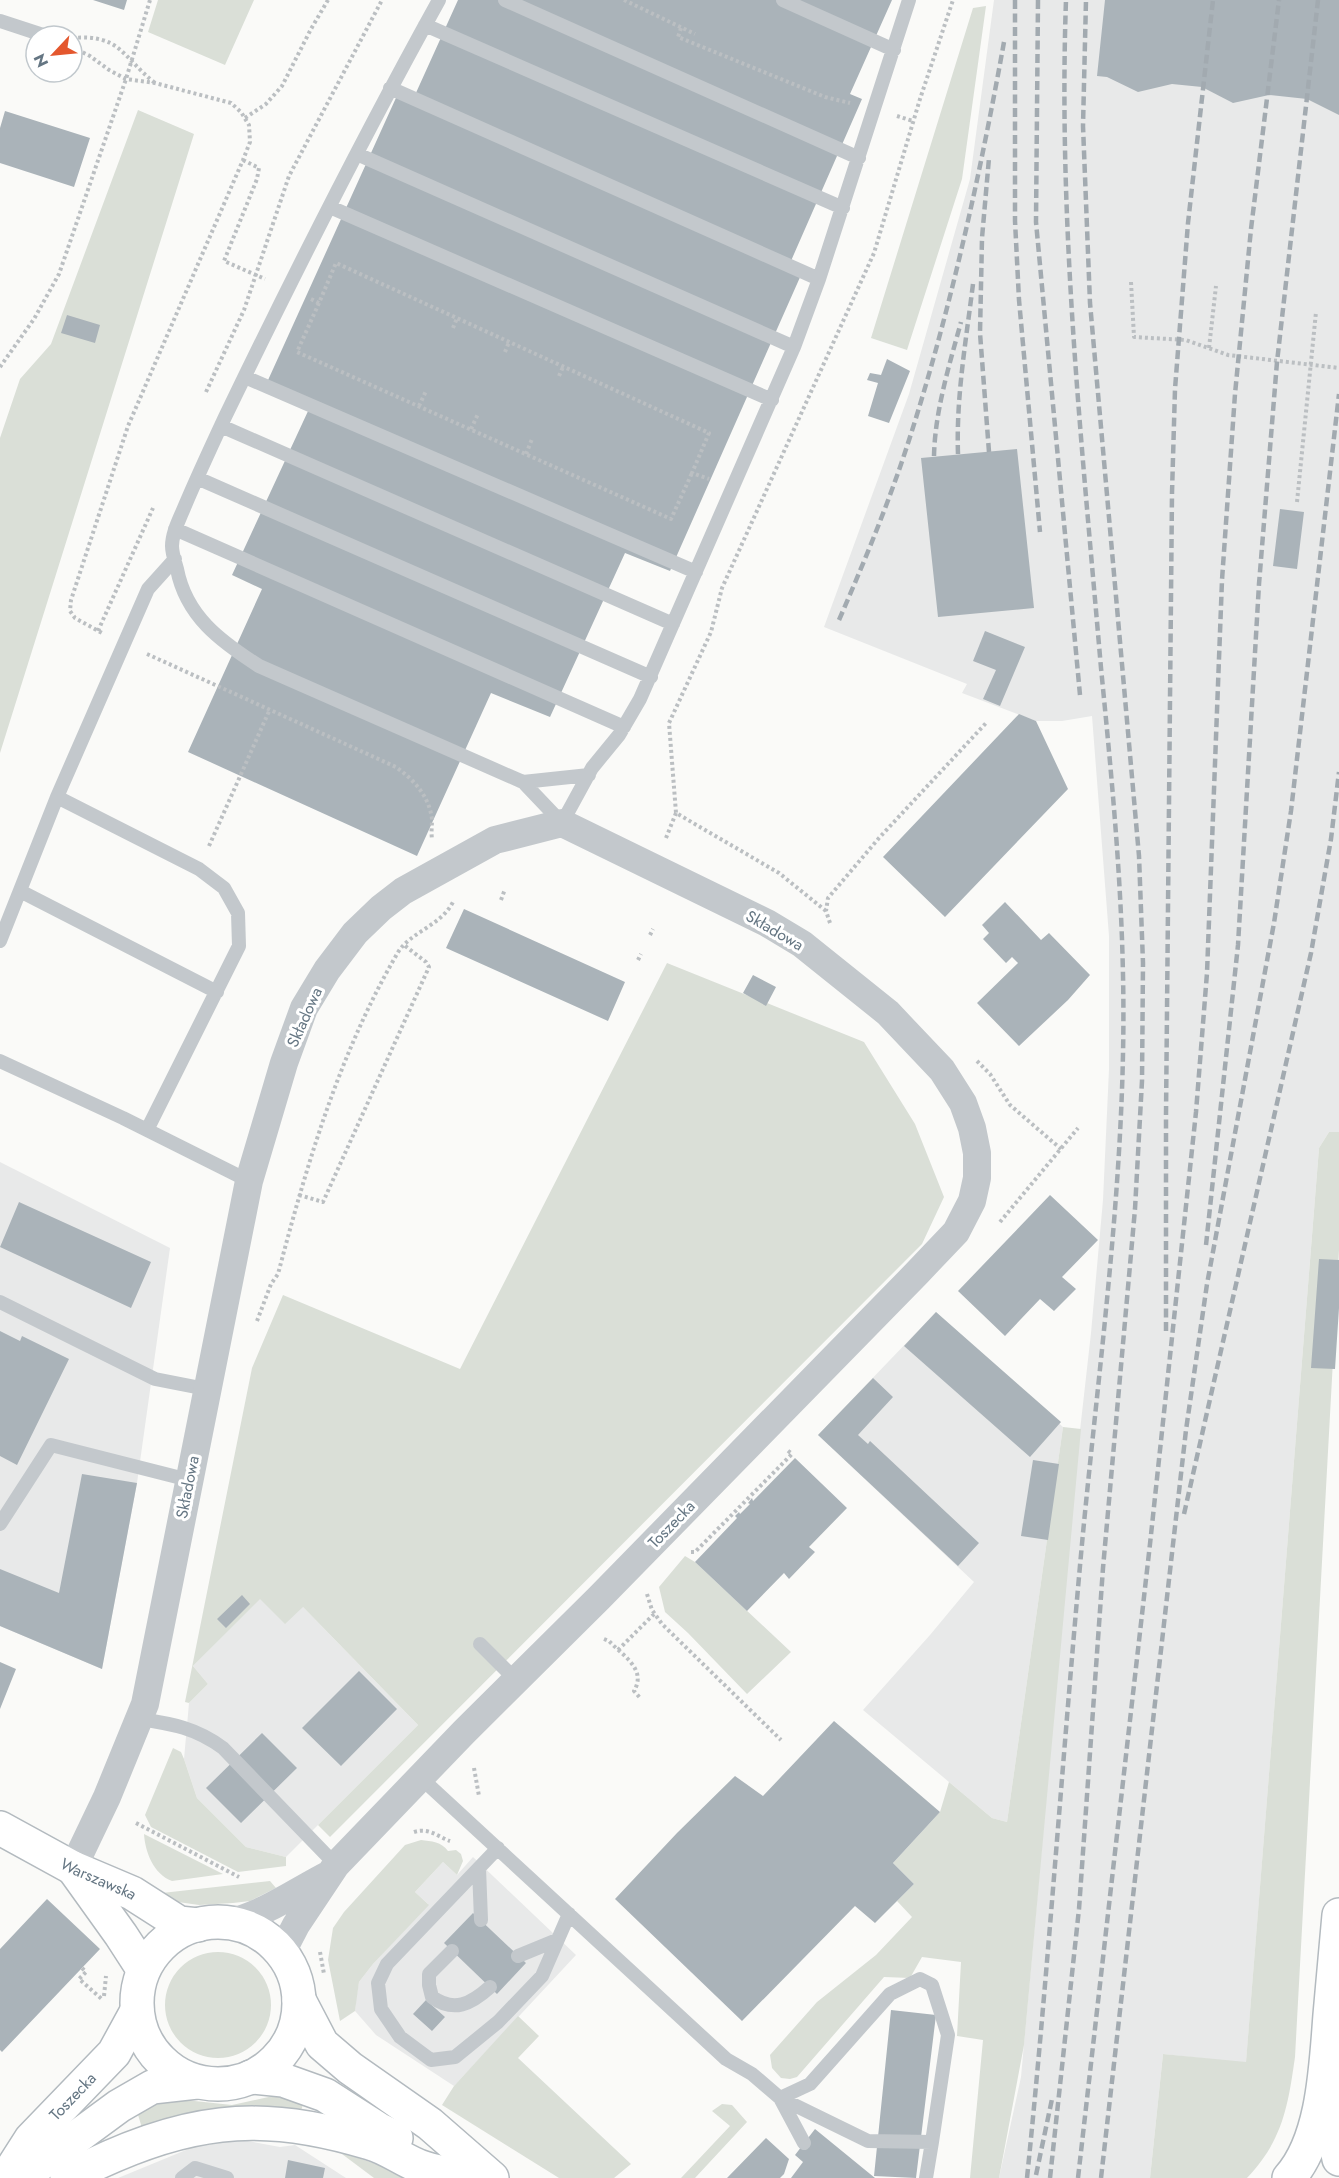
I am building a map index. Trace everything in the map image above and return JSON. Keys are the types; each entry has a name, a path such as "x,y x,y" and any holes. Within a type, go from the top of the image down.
{"main road":[{"name":"Warszawska","path":"0,1828 73,1868 132,1893 179,1923 213,1924"},
{"path":"73,1868 122,1935 142,1969"},
{"path":"1289,2178 1297,2170 1312,2134 1324,2089 1339,1914"},
{"path":"312,1992 283,2052 268,2066 250,2077 224,2084 197,2082 172,2070 156,2056 144,2038 137,2011 142,1969 160,1946 171,1937 213,1924 255,1931 282,1952 292,1972 312,1992 322,2044 350,2068 430,2124 492,2178"},
{"name":"Toszecka","path":"6,2178 31,2139 114,2053 137,2011"},
{"path":"250,2077 283,2080 325,2095 378,2128 475,2178"},
{"name":"Toszecka","path":"21,2178 120,2106 152,2087 197,2082"},
{"path":"1324,2089 1339,2161 1337,2178"},
{"path":"67,2178 136,2146 203,2127 257,2123 345,2136 374,2144 423,2168 475,2178"}],"street":[{"name":"Składowa","path":"73,1868 107,1797 145,1704 249,1181 284,1063 304,1008 327,970 355,933 381,908 403,891 495,840 562,823 767,923 802,944 846,978 888,1012 942,1070 963,1103 972,1128 977,1154"},
{"name":"Toszecka","path":"282,1952 296,1925 332,1870 956,1232 972,1201 977,1178 977,1154"},
{"name":"Toszecka","path":"213,1924 249,1918 265,1911 332,1870"}],"lane":[{"path":"438,0 390,88 244,377 175,529 172,547 179,582 187,600 198,618 214,635 259,666 523,782 562,823 589,775 624,727 651,677 772,400 819,279 909,0"},
{"path":"505,0 859,158"},
{"path":"783,0 894,50"},
{"path":"0,21 24,29"},
{"path":"424,26 843,208"},
{"path":"390,88 819,279"},
{"path":"357,153 794,347"},
{"path":"330,207 772,400"},
{"path":"244,377 696,572"},
{"path":"221,426 673,624"},
{"path":"197,478 651,677"},
{"path":"175,529 624,727"},
{"path":"0,941 57,797 148,589 175,559"},
{"path":"523,782 589,775"},
{"path":"57,797 199,869 224,888 238,913 239,946 147,1130"},
{"path":"20,891 217,992"},
{"path":"0,1060 249,1181"},
{"path":"0,1302 155,1379 207,1389"},
{"path":"0,1524 51,1445 189,1480"},
{"path":"480,1644 516,1680"},
{"path":"140,1719 186,1727 211,1739 223,1748 332,1870"},
{"path":"421,1778 726,2059 752,2074 780,2098 868,2141 932,2142"},
{"path":"498,1848 387,1964 378,1983 381,2009 400,2037 430,2061 455,2057 498,2022 542,1976 569,1914"},
{"path":"479,1868 481,1920"},
{"path":"518,1956 557,1940"},
{"path":"452,1951 429,1974 432,1997 442,2004 459,2005 475,2001 490,1987"},
{"path":"780,2098 810,2084 890,1994 920,1979 932,1985 948,2035 926,2178"},
{"path":"780,2098 804,2143"},
{"path":"182,2178 195,2168 227,2178"}],"path":[{"path":"0,367 34,320 59,274 132,62 150,0"},
{"path":"245,118 266,104 282,86 328,0"},
{"path":"201,403 243,310 289,176 382,0"},
{"path":"624,0 695,34"},
{"path":"663,845 676,813 669,723 711,632 722,588 874,253 913,121 953,0"},
{"path":"681,27 678,37 825,97 913,121"},
{"path":"84,37 109,41 155,83"},
{"path":"84,53 126,79 155,83 225,100 236,106 245,118 249,125 250,142 128,426 71,600 70,611 75,618 108,636"},
{"path":"243,160 259,168 257,179 224,261 269,280"},
{"path":"336,263 457,318 709,433 671,519 297,352 336,263"},
{"path":"1131,282 1134,337 1186,340 1228,355 1339,368"},
{"path":"1209,348 1215,286"},
{"path":"305,296 320,303"},
{"path":"1297,502 1316,312"},
{"path":"453,328 457,318"},
{"path":"505,352 510,342"},
{"path":"559,376 563,367"},
{"path":"419,406 426,391"},
{"path":"471,429 478,414"},
{"path":"526,454 532,439"},
{"path":"692,472 717,482"},
{"path":"98,631 154,507"},
{"path":"142,651 387,762 410,778 423,793 430,807 431,836 434,847"},
{"path":"199,869 270,709"},
{"path":"838,931 830,924 826,911 828,898 879,838 987,723"},
{"path":"676,813 779,873 826,911"},
{"path":"501,900 506,889"},
{"path":"278,1274 299,1195 328,1102 350,1047 397,953 440,918 450,907 454,896"},
{"path":"650,935 653,928"},
{"path":"299,1195 323,1202 429,968 426,962 404,945"},
{"path":"638,960 641,954"},
{"path":"974,1057 990,1074 1010,1105 1060,1149"},
{"path":"1000,1222 1078,1128"},
{"path":"685,1551 695,1552 792,1454 786,1449 791,1443"},
{"path":"649,1585 647,1595 654,1614 662,1624 781,1740"},
{"path":"618,1650 654,1614"},
{"path":"601,1638 609,1641 638,1669 639,1680 634,1691 641,1699"},
{"path":"408,1834 422,1829 436,1833 450,1842 486,1804 478,1794 474,1765"},
{"path":"136,1823 239,1877"},
{"path":"312,1992 320,1943"},
{"path":"102,2007 108,1966"},
{"path":"84,1970 79,1979 103,2000"}],"shaded area":[{"path":"158,0 254,0 225,65 148,32"},
{"path":"994,0 1339,0 1339,1132 1329,1132 1319,1148 1246,2063 1163,2054 1150,2178 999,2178 1021,2077 1077,1457 1103,1200 1109,1069 1109,936 1092,716 1062,721 1036,721 962,693 967,684 824,627 909,394 970,179"},
{"path":"986,6 962,179 907,350 871,338 973,8"},
{"path":"138,110 194,134 0,753 0,438 20,379 51,344"},
{"path":"667,963 864,1042 915,1124 944,1197 922,1244 330,1837 318,1825 418,1725 303,1607 285,1624 260,1599 193,1666 208,1684 189,1703 185,1702 252,1368 283,1295 460,1369"},
{"path":"1329,1132 1339,1132 1339,1250 1295,2057 1290,2091 1276,2136 1269,2150 1247,2178 1150,2178 1163,2054 1246,2062 1319,1148"},
{"path":"0,1162 170,1248 137,1483 102,1669 0,1626"},
{"path":"936,1312 1063,1427 1007,1822 992,1818 863,1710 974,1582 818,1435"},
{"path":"1063,1427 1081,1429 1024,2045 999,2178 970,2178 983,2040 957,2036 961,1962 922,1957 910,1978 884,1977 797,2077 781,2078 772,2068 770,2055 817,2002 876,1955 912,1917 897,1901 914,1884 893,1863 940,1812 949,1782 992,1818 1007,1822"},
{"path":"685,1556 695,1562 791,1652 747,1694 665,1612 659,1587"},
{"path":"260,1598 303,1607 418,1725 286,1857 246,1847 197,1798 184,1759 189,1703 208,1684 193,1666"},
{"path":"173,1748 181,1752 197,1798 246,1847 286,1857 286,1866 238,1872 151,1827 145,1815"},
{"path":"144,1834 223,1874 172,1881 165,1878 151,1861"},
{"path":"421,1840 436,1843 448,1851 456,1850 461,1854 463,1861 457,1875 443,1862 415,1892 429,1905 359,1982 355,2011 340,2021 328,1960 333,1928 344,1912 405,1845"},
{"path":"473,1857 576,1955 454,2086 376,2035 355,2011 359,1982 428,1904 415,1892 443,1862 457,1875"},
{"path":"270,1881 276,1888 250,1901 233,1903 199,1905 178,1902 162,1893"},
{"path":"218,1952 238,1956 256,1967 267,1985 271,2005 267,2025 256,2043 238,2054 218,2058 198,2054 180,2043 169,2025 165,2005 169,1985 180,1967 198,1956"},
{"path":"518,2016 539,2036 518,2058 631,2164 614,2178 559,2178 442,2105 454,2086"},
{"path":"273,2096 304,2101 301,2111 142,2128 136,2108 176,2099 232,2105"},
{"path":"722,2104 732,2105 747,2122 695,2178 681,2178 730,2126 712,2111"},
{"path":"220,2136 280,2147 295,2145 346,2178 118,2178"},
{"path":"338,2151 405,2174 411,2178 374,2178"}],"building":[{"path":"93,0 127,0 124,10"},
{"path":"458,0 892,0 850,94 862,99 787,270 801,275 670,571 625,553 550,717 491,693 417,856 188,752 262,589 232,575 309,409 264,389 400,89 415,95"},
{"path":"1105,0 1339,0 1339,115 1307,99 1269,95 1233,103 1202,87 1172,84 1138,92 1107,77 1097,76"},
{"path":"5,111 90,138 74,187 0,163 0,128"},
{"path":"67,315 100,325 95,343 61,333"},
{"path":"887,359 910,371 889,423 868,416 878,383 867,380 870,373 881,375"},
{"path":"1017,449 1034,608 938,617 921,458"},
{"path":"1280,509 1304,512 1297,569 1273,566"},
{"path":"985,631 1025,647 1000,706 983,699 996,670 973,661"},
{"path":"1019,714 1036,721 1068,789 945,917 883,857"},
{"path":"1005,902 1041,940 1049,933 1090,975 1068,1000 1019,1046 977,1003 1018,963 1012,957 1006,963 983,939 989,933 982,925"},
{"path":"464,909 625,982 608,1021 446,948"},
{"path":"753,975 776,987 766,1006 743,993"},
{"path":"1050,1195 1098,1240 1062,1277 1076,1289 1054,1311 1040,1299 1005,1336 958,1291"},
{"path":"19,1202 151,1262 131,1308 0,1247"},
{"path":"1319,1259 1339,1260 1335,1369 1311,1368"},
{"path":"936,1312 1061,1422 1030,1457 904,1346"},
{"path":"0,1331 20,1341 22,1336 69,1359 17,1465 0,1456"},
{"path":"873,1378 893,1397 858,1435 868,1444 870,1441 979,1543 958,1566 818,1435"},
{"path":"795,1458 847,1508 809,1547 815,1552 789,1579 784,1573 747,1611 695,1562 737,1518 735,1516 750,1504 748,1503 752,1498 753,1501"},
{"path":"1033,1460 1059,1464 1048,1540 1021,1536"},
{"path":"82,1474 137,1483 102,1669 0,1626 0,1569 59,1593"},
{"path":"242,1595 250,1604 226,1628 217,1619"},
{"path":"0,1662 16,1669 0,1709"},
{"path":"359,1671 397,1709 341,1766 302,1728"},
{"path":"834,1721 940,1812 893,1863 914,1884 875,1923 855,1906 742,2021 615,1899 735,1776 763,1796"},
{"path":"262,1733 297,1768 241,1823 206,1788"},
{"path":"47,1899 100,1949 2,2052 0,2050 0,1949"},
{"path":"473,1913 526,1963 497,1994 444,1943"},
{"path":"426,2000 445,2017 432,2031 413,2014"},
{"path":"891,2010 936,2015 916,2178 874,2176"},
{"path":"815,2129 875,2178 791,2178 803,2162 795,2155"},
{"path":"766,2138 789,2159 784,2174 780,2178 727,2178"},
{"path":"288,2160 325,2168 323,2178 285,2178"}],"railway":[{"path":"1015,0 1015,221 1019,300 1040,532"},
{"path":"1038,0 1036,222 1080,695"},
{"path":"1027,2178 1083,1533 1117,1184 1123,1045 1122,936 1118,859 1073,335 1065,168 1066,0"},
{"path":"1050,2178 1079,1909 1103,1568 1135,1209 1142,1081 1143,963 1139,856 1090,303 1083,126 1086,0"},
{"path":"1166,1331 1166,1115 1175,389 1188,223 1213,0"},
{"path":"1078,2178 1150,1544 1196,1112 1207,973 1222,580 1235,394 1251,229 1279,0"},
{"path":"1206,1245 1238,945 1259,584 1277,362 1318,0"},
{"path":"839,620 886,507 939,340 985,142 1004,42"},
{"path":"989,158 982,238 980,333 989,452"},
{"path":"958,454 960,390 973,284"},
{"path":"934,456 940,405 961,322"},
{"path":"1101,2178 1186,1430 1207,1284 1274,923 1291,811 1339,394"},
{"path":"1184,1514 1311,953 1331,839 1339,772"},
{"path":"1036,2175 1052,2099"}]}
